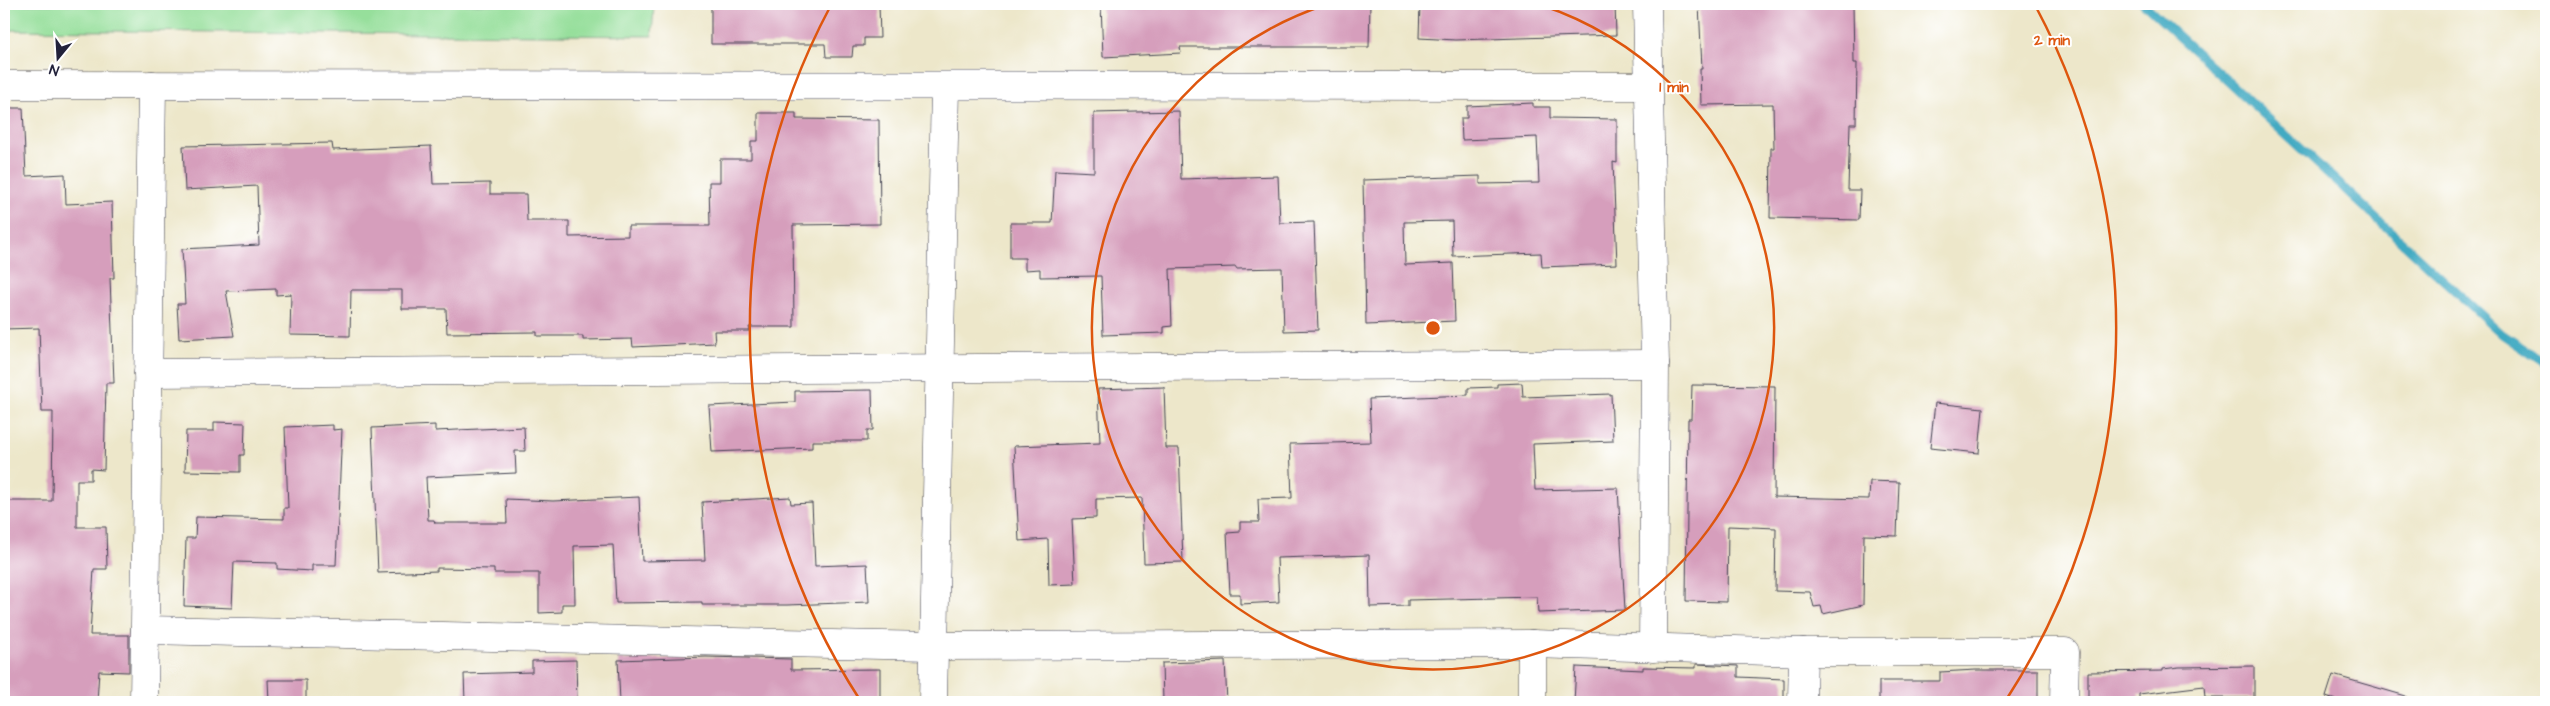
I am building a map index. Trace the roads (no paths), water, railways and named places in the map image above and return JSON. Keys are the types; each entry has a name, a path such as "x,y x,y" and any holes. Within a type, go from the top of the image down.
{"street":[{"path":"1647,4 1655,364 1653,648"},
{"path":"4,85 1648,86"},
{"path":"144,702 152,85"},
{"path":"932,702 944,86"},
{"path":"148,373 1655,364"},
{"path":"145,630 933,646 1532,644 1803,652 2065,652 2064,702"},
{"path":"1532,644 1532,702"},
{"path":"1802,702 1803,652"}],"waterway":[{"path":"2144,4 2502,334 2546,364"}]}
